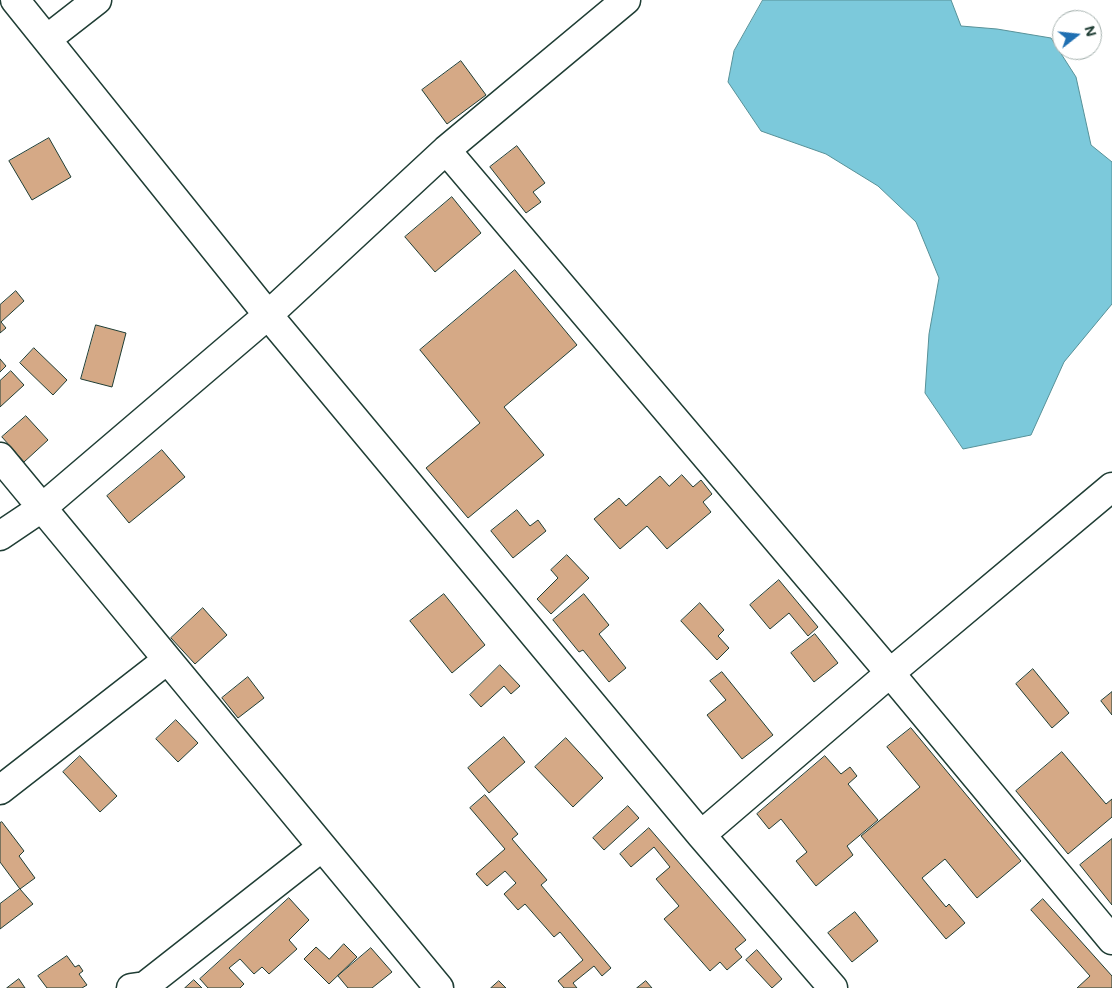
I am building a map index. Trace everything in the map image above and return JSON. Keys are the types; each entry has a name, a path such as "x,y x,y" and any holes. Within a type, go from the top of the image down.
{"street":[{"path":"15,0 268,315 426,506 701,835 833,988"},
{"path":"47,39 97,0"},
{"path":"0,536 42,507 268,315 446,150 626,0"},
{"path":"446,150 890,672 1112,940"},
{"path":"0,457 439,988"},
{"path":"701,835 890,672 1112,487"},
{"path":"0,790 167,660"},
{"path":"141,987 322,847"}],"water":[{"path":"763,0 951,0 961,26 997,29 1051,38 1052,60 1065,60 1076,77 1091,145 1112,162 1112,304 1064,362 1031,435 963,449 925,393 929,334 939,278 916,222 878,186 826,154 761,131 728,82 734,51"}],"building":[{"path":"461,61 486,95 447,124 422,90"},
{"path":"49,138 71,177 32,200 9,161"},
{"path":"517,146 545,183 533,192 541,202 526,213 490,167"},
{"path":"452,197 481,233 435,272 405,237"},
{"path":"515,270 577,345 504,407 544,455 468,518 426,468 480,423 420,350"},
{"path":"16,291 24,301 1,322 6,328 0,333 0,305"},
{"path":"96,325 126,333 112,387 81,379"},
{"path":"34,348 67,380 53,395 20,363"},
{"path":"0,359 6,366 0,372"},
{"path":"11,371 24,385 0,407 0,381"},
{"path":"26,416 48,440 24,462 2,437"},
{"path":"162,450 185,477 129,523 107,496"},
{"path":"682,475 693,487 701,480 712,494 703,502 711,512 667,549 647,526 620,549 594,519 619,498 626,506 660,476 669,486"},
{"path":"517,510 530,526 538,520 546,531 513,558 491,531"},
{"path":"567,555 589,578 551,614 537,599 558,578 551,570"},
{"path":"779,580 818,627 808,636 789,613 770,629 750,605"},
{"path":"444,594 485,645 452,673 410,621"},
{"path":"584,594 609,625 599,634 626,668 609,682 583,650 579,652 553,620"},
{"path":"700,603 724,630 718,636 729,648 717,660 681,621"},
{"path":"203,608 227,635 195,664 171,638"},
{"path":"815,634 838,663 814,682 791,653"},
{"path":"500,665 520,686 511,694 504,686 481,707 470,695"},
{"path":"1033,669 1069,713 1052,728 1016,684"},
{"path":"722,672 773,735 742,759 707,715 726,700 710,681"},
{"path":"248,677 264,698 238,718 222,698"},
{"path":"1112,692 1112,715 1101,701"},
{"path":"176,720 198,743 178,762 156,739"},
{"path":"911,728 1021,861 977,898 945,859 922,878 946,907 949,904 965,923 946,939 861,836 920,787 887,747"},
{"path":"504,737 525,762 489,793 468,768"},
{"path":"566,738 603,778 573,807 535,767"},
{"path":"1062,752 1106,804 1112,799 1112,817 1068,854 1016,791"},
{"path":"80,756 117,796 100,812 63,772"},
{"path":"825,756 841,774 850,767 857,776 848,784 878,820 847,846 853,855 816,886 796,861 807,852 781,819 769,829 757,814"},
{"path":"485,795 518,834 512,839 547,880 541,885 611,968 602,976 594,966 573,983 577,988 564,988 558,981 583,960 560,932 554,937 525,904 518,910 504,894 516,883 505,871 487,886 476,874 505,849 470,808"},
{"path":"628,806 639,818 604,850 593,838"},
{"path":"2,822 24,851 19,856 35,878 20,889 0,862 0,823"},
{"path":"649,828 746,940 735,949 742,957 727,970 720,962 710,971 664,919 679,906 656,879 670,867 654,847 631,867 620,854"},
{"path":"1112,839 1112,905 1080,865"},
{"path":"20,889 33,904 0,929 0,904"},
{"path":"289,898 309,920 289,940 297,949 269,974 262,967 254,974 240,959 229,968 244,984 240,988 208,988 200,979"},
{"path":"1043,899 1112,976 1112,988 1077,988 1090,976 1031,910"},
{"path":"855,912 878,941 852,962 828,933"},
{"path":"344,944 357,957 329,984 304,959 316,947 329,959"},
{"path":"371,948 392,972 372,988 348,988 338,976"},
{"path":"757,950 782,979 772,988 746,960"},
{"path":"67,956 75,967 79,965 83,971 79,974 87,985 82,988 47,988 38,976"},
{"path":"19,979 25,988 7,988"},
{"path":"194,980 202,988 185,988"},
{"path":"499,981 506,988 491,988"},
{"path":"646,981 652,988 637,988"}]}
